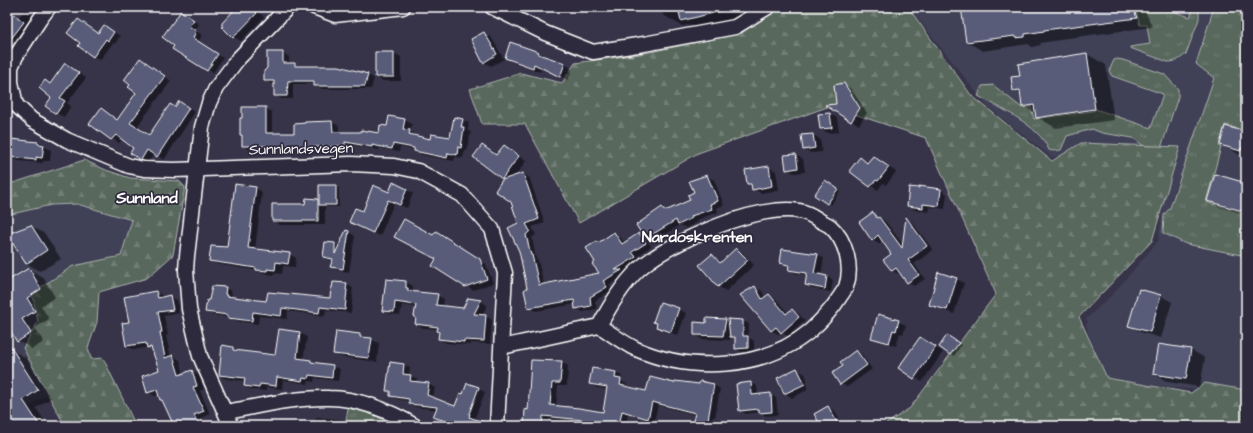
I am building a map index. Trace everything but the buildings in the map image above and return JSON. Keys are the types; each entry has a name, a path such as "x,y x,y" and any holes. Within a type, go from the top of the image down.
{"street":[{"name":"Sunnlandsvegen","path":"50,7 40,19 11,67 11,82 16,105 32,120 67,140 129,166 144,169 174,170 351,164 394,166 418,171 462,195 492,230 505,274 497,426"},
{"path":"231,426 200,356 189,309 186,270 187,256 202,127 209,103 216,88 237,60 288,7"},
{"path":"314,7 335,15 404,7"},
{"path":"492,7 545,33 593,52 735,27 768,7"},
{"path":"502,347 599,326 636,348 664,358 692,364 724,364 763,357 785,348 801,338 819,323 832,309 846,288 849,269 847,256 842,241 830,227 812,216 800,211 786,210 748,215 715,227 665,250 639,269 619,293 599,326"},
{"path":"226,412 304,398 330,398 364,403 398,416 415,426"}],"shaded area":[{"path":"909,7 1246,7 1246,393 1103,383 1086,325 1088,322 1086,319 1113,294 1158,241 1170,155 1051,157 987,106"},
{"path":"77,204 133,220 121,256 73,266 23,348 48,394 7,421 7,215 51,205"}],"green space":[{"path":"775,7 908,7 971,95 1052,161 1081,143 1180,147 1152,241 1079,317 1107,378 1191,393 1205,383 1246,390 1246,426 883,426 910,408 996,294 926,138 830,106 698,153 579,223 525,124 482,124 470,89 521,73 562,83 575,63 640,54 742,33"},
{"path":"1135,7 1161,7 1190,17 1194,7 1198,8 1199,19 1186,54 1178,60 1168,62 1130,48 1150,44 1147,25 1140,25"},
{"path":"1214,7 1246,7 1246,129 1245,131 1225,125 1219,146 1221,147 1206,202 1246,214 1246,256 1186,244 1163,233 1164,215 1170,208 1214,78 1196,64"},
{"path":"1117,59 1164,74 1178,89 1178,97 1160,151 1145,147 1133,138 1102,133 1092,129 1067,136 1061,150 1049,150 1044,141 1028,125 978,96 982,86 993,85 1022,108 1031,107 1034,119 1094,111 1095,109 1151,128 1163,94 1112,76 1109,71 1114,60"},
{"path":"84,160 106,170 130,178 179,181 185,187 173,255 147,278 99,292 97,322 88,348 91,359 103,358 136,426 65,426 23,348 38,322 32,293 73,266 121,256 132,220 77,204 51,205 7,215 7,185"},
{"path":"348,408 372,414 398,426 345,426"}],"district":[{"name":"Sunnland","path":"147,198"},
{"name":"Nardoskrenten","path":"697,237"}]}
